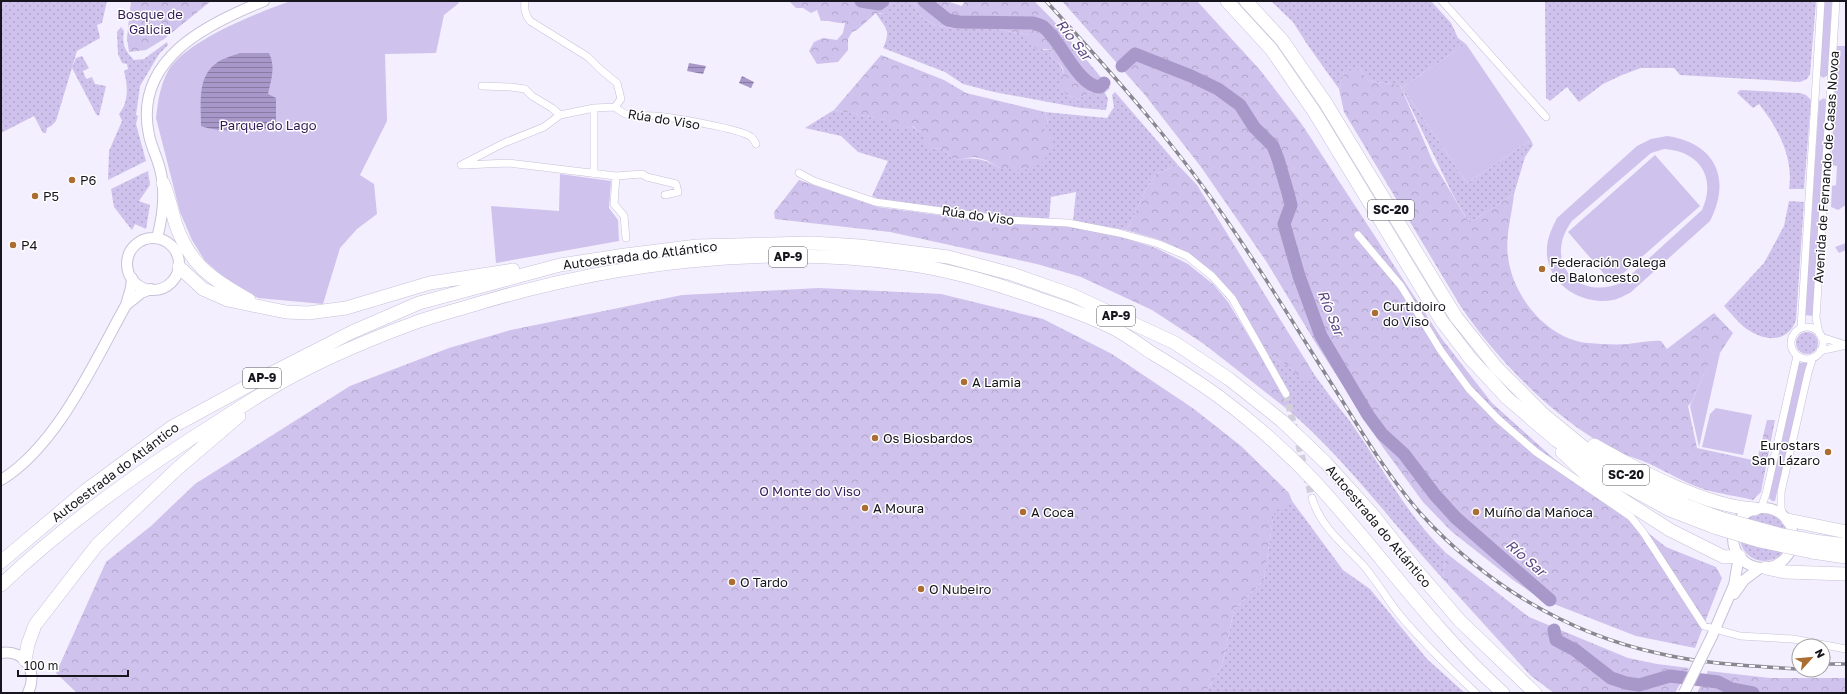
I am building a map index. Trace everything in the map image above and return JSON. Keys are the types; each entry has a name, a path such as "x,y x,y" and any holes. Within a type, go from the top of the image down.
{"highway":[{"name":"SC-20","path":"1227,1 1271,49 1315,113 1441,320 1470,358 1507,398 1556,440 1606,476 1639,495 1670,510 1717,523"},
{"name":"SC-20","path":"1246,1 1282,40 1325,102 1456,317 1497,368 1543,414 1588,451 1617,470 1717,523 1760,541 1813,547 1846,545"},
{"path":"163,183 169,196 175,221 184,244 195,260 220,284 263,307"},
{"name":"Autoestrada do Atlántico","path":"1,562 85,491 172,427 258,380 352,332 419,303 560,264 697,246 812,243 860,246 948,257 1012,274 1072,295 1175,343 1229,379 1282,421 1326,463 1374,516 1418,572 1460,621 1535,693"},
{"name":"Autoestrada do Atlántico","path":"1,585 90,509 149,466 273,387 353,348 415,322 538,286 625,269 699,260 814,256 906,264 947,272 1007,287 1067,309 1116,330 1217,396 1269,438 1313,480 1358,530 1399,582 1446,637 1503,693"},
{"path":"179,267 203,289 228,300 286,312 308,313 346,308 430,283 493,272 560,264"},
{"path":"25,660 28,644 35,625 97,545 178,468 273,387"},
{"path":"1543,414 1612,455 1664,482 1711,500 1737,507 1758,508"},
{"path":"1556,440 1564,456 1592,480 1670,530 1724,557 1739,556"},
{"path":"1786,518 1846,532"},
{"name":"SC-20","path":"1813,547 1846,557"},
{"path":"1763,568 1785,572 1846,574"}],"street":[{"path":"157,238 162,217 163,183 147,122 150,90 158,72 168,57 192,39 222,20 264,1"},
{"path":"525,1 524,8 526,16 530,21 588,57 617,83 621,99 615,107"},
{"path":"1442,1 1546,117"},
{"name":"Avenida de Fernando de Casas Novoa","path":"1802,328 1821,1"},
{"name":"Avenida de Fernando de Casas Novoa","path":"1820,335 1816,318 1836,1"},
{"path":"482,86 525,89 532,96 552,108 560,115"},
{"name":"Rúa do Viso","path":"594,174 508,163 462,165 504,142 544,127 560,115 594,108 615,107 622,113 633,117 652,115 674,118 740,132 750,136 756,144"},
{"path":"594,108 594,174 616,176 642,174 647,177 676,184 678,192 666,195"},
{"name":"Rúa do Viso","path":"799,173 858,197 886,204 1008,220 1068,223 1119,233 1159,244 1187,256 1212,276 1232,298 1286,394"},
{"path":"616,176 614,204 624,216 626,238"},
{"path":"1358,235 1401,286 1441,351 1469,389 1498,418 1536,452 1631,517 1643,532 1704,626 1714,633 1793,639 1846,649"},
{"path":"126,305 141,293 166,286 172,281 179,267 179,259 174,248 165,240 157,238 148,238 140,241 133,247 127,262 128,271 137,284 151,289"},
{"path":"1,480 22,464 35,451 62,416 126,305 132,278"},
{"path":"1814,357 1805,359 1798,356 1792,348 1791,340 1797,330 1802,328 1811,328 1820,335 1846,345"},
{"path":"1725,607 1744,580 1763,568 1775,566 1783,561 1789,554 1792,546 1794,537 1781,508 1781,492 1808,373 1814,357 1820,351 1822,346 1820,335"},
{"path":"1820,351 1846,345"},
{"path":"1758,508 1766,494 1798,356"},
{"path":"1312,498 1318,516 1364,567 1404,620 1431,652 1476,693"},
{"path":"1763,568 1746,563 1739,556 1735,550 1733,540 1734,530 1742,517 1758,508 1769,508 1786,518"},
{"path":"1684,693 1714,633 1734,585 1739,556"},
{"path":"1,653 13,653 25,660 30,668 32,676 32,685 28,693"}],"green space":[{"path":"1,1 107,1 102,23 97,25 100,38 77,51 56,121 47,128 46,133 43,133 34,116 1,133"},
{"name":"Bosque de Galicia","path":"131,1 211,1 164,39 146,50 129,52 127,38"},
{"name":"Parque do Lago","path":"291,1 458,1 459,3 444,15 436,53 385,54 387,121 360,175 374,184 377,214 357,229 340,248 323,304 258,298 227,280 205,261 192,240 180,212 156,118 163,82 168,71 177,60 190,49 224,29 261,12"},
{"path":"780,1 894,1 888,14 876,13 857,30 852,32 848,39 848,50 838,62 817,64 809,51 814,42 823,38 837,40 843,33 845,23 821,21 817,10 811,13 803,8 796,8 790,2"},
{"path":"894,1 913,1 921,17 936,26 965,29 997,29 1029,35 1043,50 1053,50 1051,57 1060,64 1063,72 1062,92 1078,100 1090,91 1102,95 1105,93 1108,99 1106,110 1081,108 994,92 963,84 945,72 883,48 886,42 887,33 885,26 876,13 882,14"},
{"path":"913,1 946,1 962,6 965,1 1034,1 1053,20 1110,88 1102,95 1095,95 1090,91 1078,100 1062,92 1061,86 1063,70 1058,62 1051,57 1053,50 1033,48 1029,43 1029,35 997,29 965,29 936,26 921,17"},
{"path":"1062,1 1197,1 1260,70 1301,123 1442,339 1492,403 1552,457 1666,547 1716,567 1722,578 1695,648 1636,636 1541,599 1513,580 1451,531 1423,502 1382,446 1315,342 1266,261 1201,167 1145,95"},
{"path":"1271,1 1431,1 1451,23 1458,38 1466,44 1402,87 1467,183 1531,140 1533,145 1525,157 1514,194 1469,223 1452,193 1400,85 1369,81 1360,70 1344,73 1339,89 1293,22"},
{"path":"1545,1 1816,1 1810,74 1807,79 1800,82 1680,75 1674,68 1641,68 1603,84 1579,102 1567,87 1550,101 1546,98"},
{"path":"1824,1 1832,1 1828,75 1823,78 1819,74"},
{"path":"121,27 124,31 124,47 134,60 144,59 167,42 168,45 159,54 140,86 136,124 146,161 108,180 109,151 122,121 119,114 125,104 127,94 124,71 128,69 127,64 122,63 118,54 117,32"},
{"path":"1466,44 1531,140 1467,183 1402,87"},
{"path":"1837,46 1846,46 1846,205 1838,210 1831,207 1832,186 1836,185 1837,166 1831,165"},
{"path":"881,55 944,80 966,93 1045,112 1048,122 1044,129 1052,136 1051,149 1043,162 1023,171 1000,168 986,160 974,157 955,160 942,149 931,148 923,142 924,132 918,131 913,126 901,130 892,128 886,120 834,110"},
{"path":"82,56 89,68 83,71 86,79 92,77 95,84 106,86 99,116 96,114 72,68 76,58"},
{"path":"1353,69 1360,70 1369,81 1400,85 1433,162 1469,223 1514,194 1507,241 1511,272 1525,301 1534,314 1546,325 1559,334 1573,340 1588,343 1632,344 1649,341 1661,341 1667,349 1714,313 1733,333 1720,353 1714,352 1691,403 1688,406 1697,448 1757,461 1767,420 1775,420 1761,492 1753,500 1696,487 1650,464 1616,451 1594,439 1572,424 1531,389 1511,369 1476,328 1461,307 1344,112 1339,89 1344,73"},
{"path":"1740,90 1800,93 1806,95 1811,100 1804,189 1789,189 1790,177 1787,155 1778,133 1759,104 1753,108 1737,93"},
{"path":"1115,92 1178,165 1156,174 1147,187 1129,226 1125,230 1073,221 1076,192 1051,197 1049,220 1011,218 881,200 872,196 888,161 858,152 841,136 805,128 834,110 887,120 901,130 912,126 918,131 925,132 931,148 942,149 955,160 978,159 1000,168 1044,129 1048,122 1045,112 1107,118 1114,107 1112,95"},
{"path":"1824,98 1826,100 1813,316 1805,315 1819,101"},
{"path":"1667,136 1684,140 1697,146 1708,155 1715,165 1719,177 1719,191 1710,221 1630,293 1620,298 1601,301 1577,295 1558,281 1548,260 1547,247 1553,225 1557,218 1637,146 1651,139","holes":["1664,149 1676,151 1695,160 1702,168 1706,177 1706,198 1702,210 1623,282 1607,287 1592,287 1579,282 1569,274 1563,263 1561,250 1564,236 1572,221 1651,153"]},
{"path":"1655,155 1700,206 1612,283 1568,232"},
{"path":"1178,165 1197,185 1314,374 1302,382 1291,368 1268,354 1234,295 1213,272 1187,252 1157,239 1125,230 1129,226 1147,187 1156,174"},
{"path":"148,171 150,185 139,201 150,205 146,229 135,224 132,230 114,207 111,189"},
{"path":"560,174 611,181 609,208 618,220 619,241 496,263 491,206 559,211"},
{"path":"799,180 878,207 1006,224 1066,226 1121,237 1156,248 1188,264 1214,285 1228,302 1287,400 1287,409 1204,344 1152,310 1081,277 1037,264 890,232 775,219 774,212"},
{"path":"1789,201 1804,202 1796,320 1787,334 1780,337 1766,338 1751,332 1744,327 1724,306 1764,263 1784,226"},
{"path":"1846,243 1846,250 1839,253 1835,247"},
{"name":"O Monte do Viso","path":"819,288 941,294 1043,319 1112,354 1194,409 1241,446 1289,493 1292,501 1274,512 1264,580 1234,610 1222,665 1205,693 77,693 56,673 106,562 151,526 195,484 350,386 449,348 511,330 682,295"},
{"path":"1807,332 1815,335 1818,343 1815,351 1807,354 1799,351 1796,343 1799,335"},
{"path":"1714,351 1720,353 1699,447 1690,406"},
{"path":"1268,354 1291,368 1302,381 1314,374 1361,437 1406,506 1418,522 1446,553 1443,579 1349,470 1309,428 1287,409 1287,400 1270,371"},
{"path":"1799,363 1807,363 1775,501 1772,501 1769,498"},
{"path":"1716,408 1752,415 1743,455 1702,447 1710,414"},
{"path":"1292,501 1343,570 1370,589 1427,659 1465,693 1205,693 1222,665 1234,610 1264,580 1274,511"},
{"path":"1759,513 1769,513 1781,520 1788,532 1788,542 1781,554 1769,561 1759,561 1751,557 1744,550 1740,542 1740,532 1744,524 1751,517"},
{"path":"1446,553 1529,617 1628,658 1657,664 1689,668 1675,693 1554,693 1531,676 1443,579"},
{"path":"1708,671 1770,678 1846,678 1846,693 1697,693"}],"shaded area":[{"path":"240,53 269,53 273,68 268,94 276,98 276,126 259,130 228,131 201,126 201,93 205,78 209,71 219,61"},
{"path":"689,63 706,66 703,74 687,71"},
{"path":"742,76 754,82 751,88 739,83"}],"waterway":[{"name":"Río Sar","path":"861,1 879,4 883,1"},
{"name":"Río Sar","path":"924,1 948,20 959,22 1033,23 1042,26 1049,32 1084,79 1092,85 1100,87 1104,83"},
{"name":"Río Sar","path":"1122,66 1135,54 1191,76 1218,89 1240,105 1254,127 1273,146 1291,205 1284,224 1299,276 1321,336 1368,415 1382,434 1404,454 1435,495 1456,518 1550,600"},
{"name":"Río Sar","path":"1554,630 1556,640 1575,650 1611,678 1626,683 1639,685 1670,676 1718,682 1732,689 1753,693"}],"tunnel":[{"path":"1286,394 1312,498"}],"railway":[{"path":"1046,1 1096,56 1191,170 1262,273 1380,460 1411,502 1446,540 1500,583 1529,602 1591,633 1623,644 1674,657 1727,664 1791,668"},
{"path":"1831,664 1846,664"}],"place":[{"name":"P6","path":"72,180"},
{"name":"P5","path":"35,196"},
{"name":"P4","path":"13,245"},
{"name":"Federación Galega de Baloncesto","path":"1542,269"},
{"name":"Curtidoiro do Viso","path":"1375,313"},
{"name":"A Lamia","path":"964,382"},
{"name":"Os Biosbardos","path":"875,438"},
{"name":"Eurostars San Lázaro","path":"1828,452"},
{"name":"A Moura","path":"865,508"},
{"name":"A Coca","path":"1023,512"},
{"name":"Muíño da Mañoca","path":"1476,512"},
{"name":"O Tardo","path":"732,582"},
{"name":"O Nubeiro","path":"921,589"}]}
